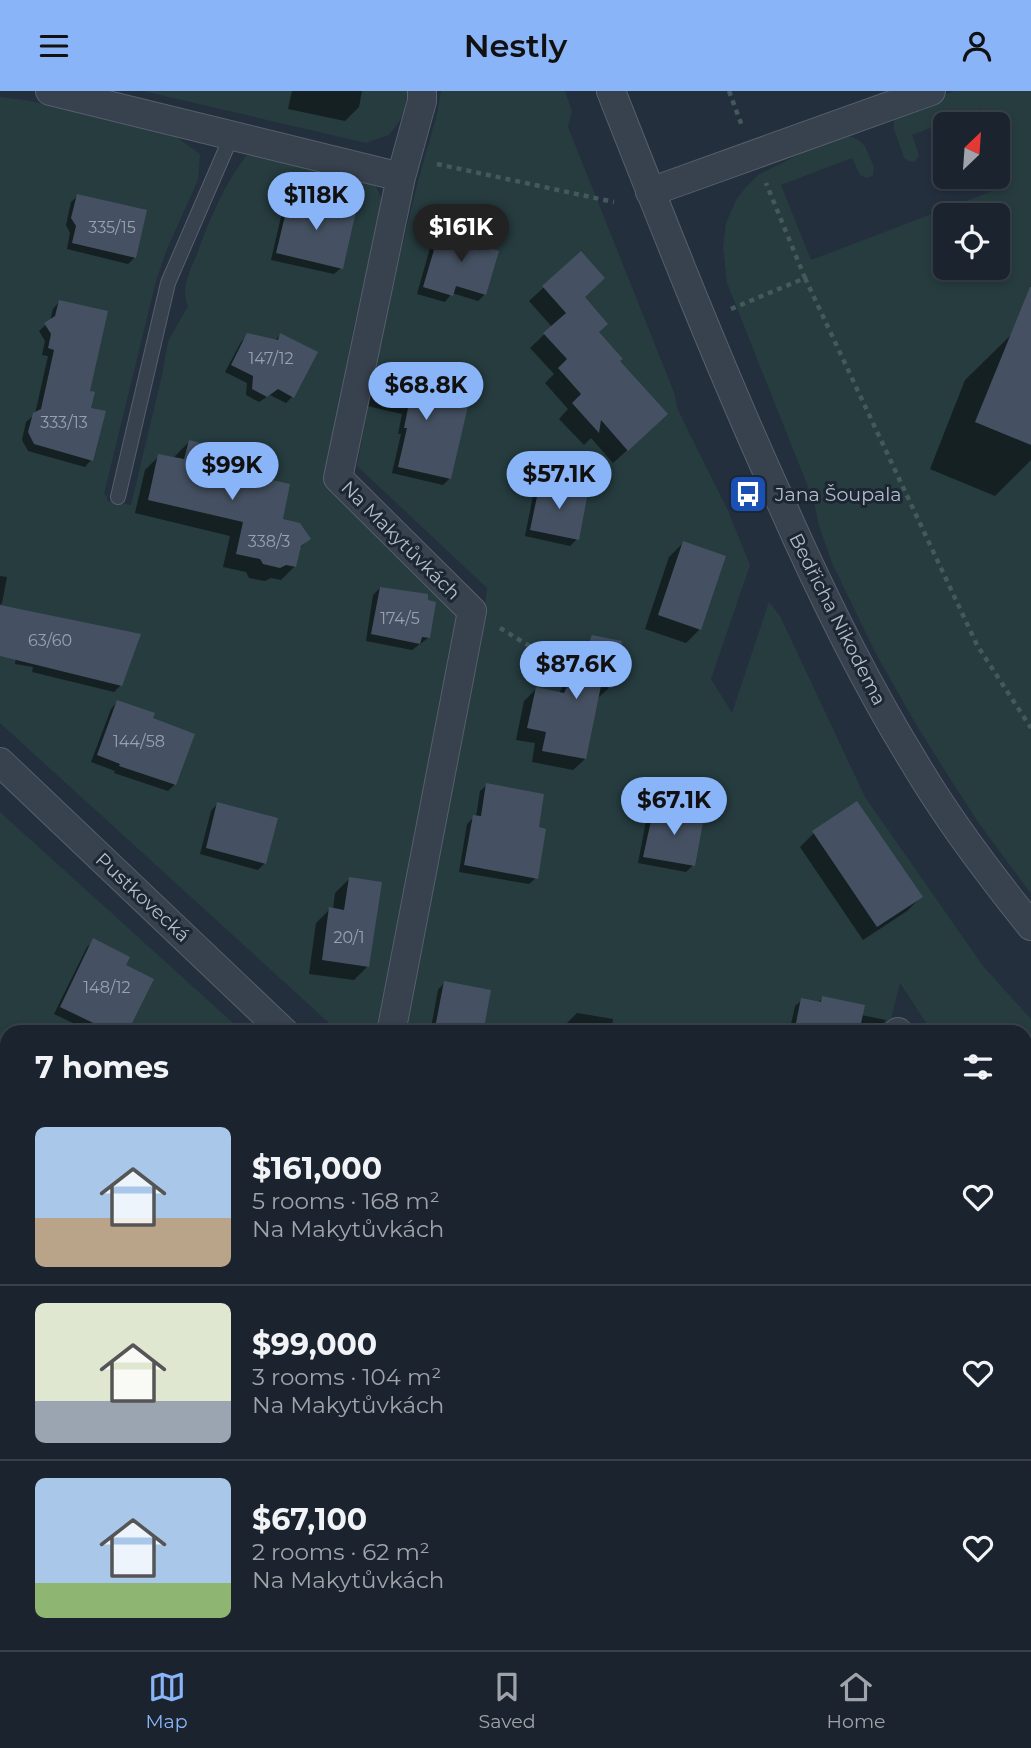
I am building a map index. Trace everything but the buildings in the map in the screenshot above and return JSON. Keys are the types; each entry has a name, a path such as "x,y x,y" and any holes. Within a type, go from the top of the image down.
{"street":[{"path":"50,91 232,135 403,167"},
{"name":"Na Makytůvkách","path":"393,1025 472,611 338,478 403,167 422,101 422,91"},
{"name":"Bedřicha Nikodema","path":"611,91 702,321 765,468 847,643 914,763 949,817 1031,926"},
{"path":"650,192 931,91"},
{"name":"Pustkovecká","path":"0,762 277,1025"}],"lane":[{"path":"118,497 168,283 232,135"}],"path":[{"path":"754,155 805,278 977,645 1031,728"},
{"path":"403,167 614,202"},
{"path":"702,321 805,278"},
{"name":"Na Makytůvkách","path":"472,611 566,669"}],"green space":[{"path":"143,91 408,91 403,116 389,135 366,143"},
{"path":"441,91 565,91 572,111 568,127 675,395 677,408 728,511 750,565 711,679 732,713 769,602 780,616 865,797 983,966 1031,1019 1031,1025 927,1025 900,983 890,1025 405,1025 487,588 357,466 383,326"},
{"path":"954,91 1031,91 1031,894 978,822 947,774 875,652 832,563 814,502 727,283 723,247 726,223 736,200 746,187 758,175 830,139 848,136 865,146 874,167 873,176 866,178 860,175 852,158 781,185 811,260 933,214 933,280 1010,280 1010,203 961,203 998,189 1010,189 1010,112 982,112 981,109 973,112 933,112 933,127 912,135 919,155 915,162 904,158 894,129 894,119 899,113"},
{"path":"0,97 26,100 172,134 200,154 198,180 167,249 156,281 104,494 107,501 131,505 168,341 188,306 185,290 188,277 218,203 246,156 256,153 375,184 383,203 354,325 325,484 464,615 386,1025 331,1025 0,723"},
{"path":"0,812 235,1025 0,1025"}],"place":[{"name":"Jana Šoupala","path":"748,494"}]}
